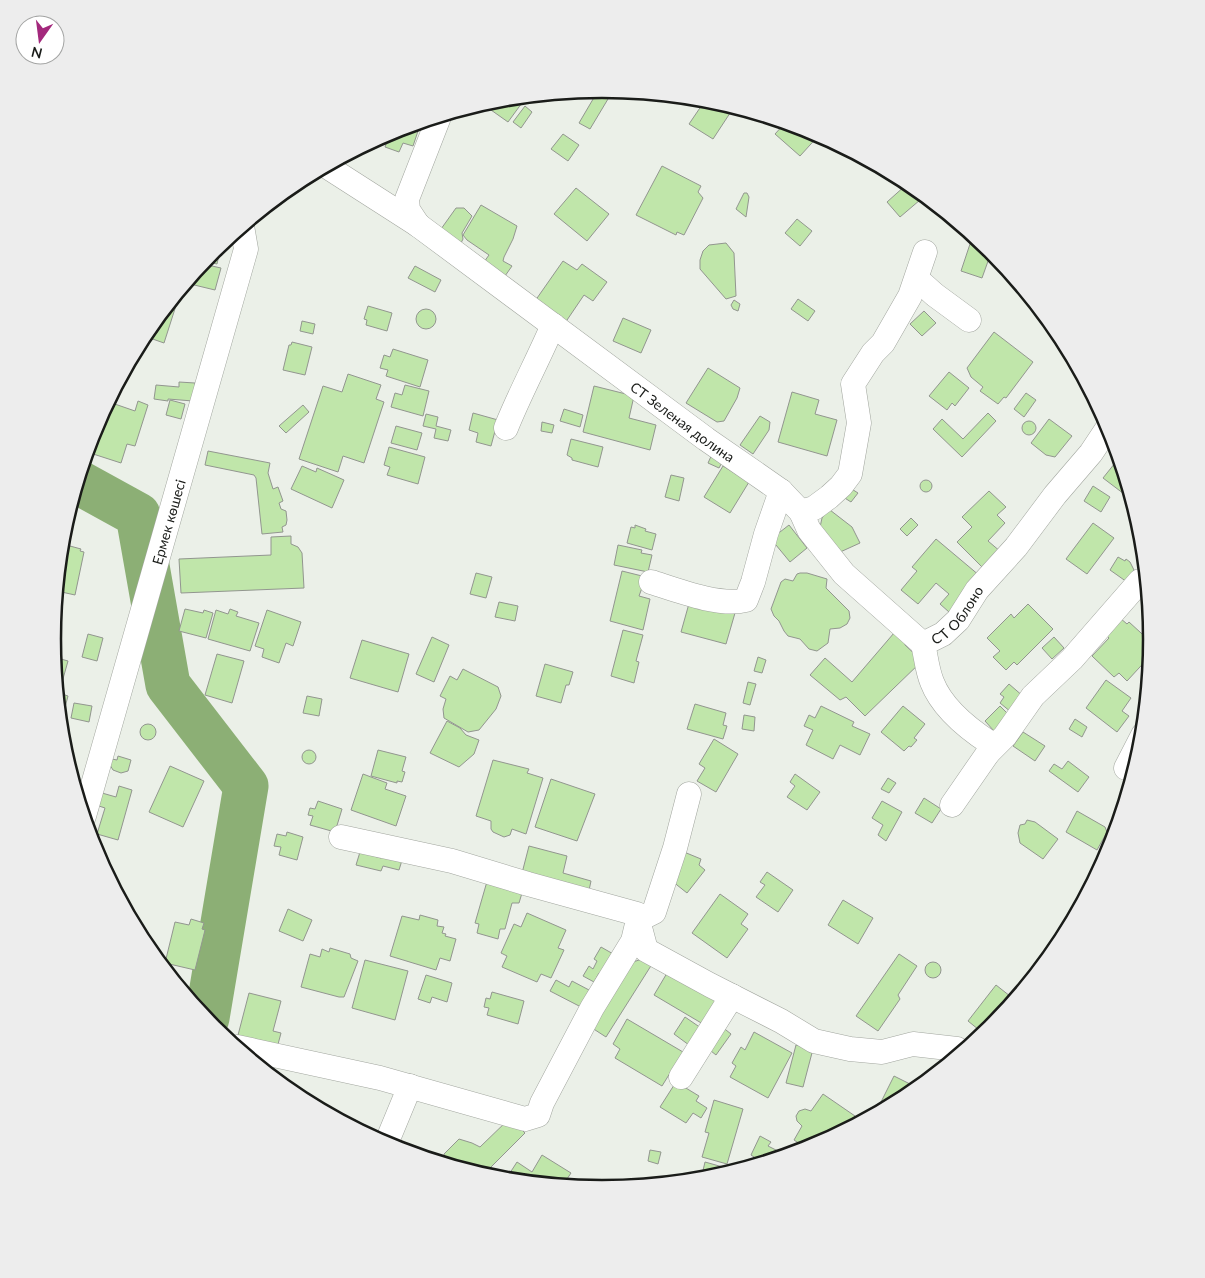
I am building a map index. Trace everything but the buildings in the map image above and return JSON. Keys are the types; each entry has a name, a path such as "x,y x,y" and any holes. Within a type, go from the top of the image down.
{"street":[{"name":"СТ Зеленая долина","path":"418,225 408,210 407,199 436,124"},
{"name":"СТ Зеленая долина","path":"332,170 418,225 699,433 781,491 801,512 808,530 844,574 923,644"},
{"name":"Ермек көшесі","path":"87,804 246,249 243,234"},
{"path":"801,512 814,508 829,497 850,474 859,423 853,384 873,353 883,343 910,296 925,252"},
{"path":"917,279 935,296 969,320"},
{"path":"506,428 553,325"},
{"name":"СТ Облоно","path":"995,742 970,730 957,718 932,682 923,644 944,634 958,620 977,590 1016,547 1055,495 1091,453 1104,434"},
{"path":"651,582 729,602 746,600 781,491"},
{"path":"952,805 995,742 1033,696 1072,658 1140,581"},
{"path":"1126,768 1129,762"},
{"path":"638,920 654,912 675,848 688,794"},
{"path":"341,837 452,861 637,914 646,950 814,1041 850,1049 882,1052 913,1044 956,1049"},
{"path":"251,1050 410,1086 525,1119 538,1115 542,1103 592,1008 633,941 638,920"},
{"path":"681,1077 732,996"},
{"path":"389,1136 410,1086"}],"waterway":[{"path":"84,485 138,515 168,685 246,786 208,1009"}]}
